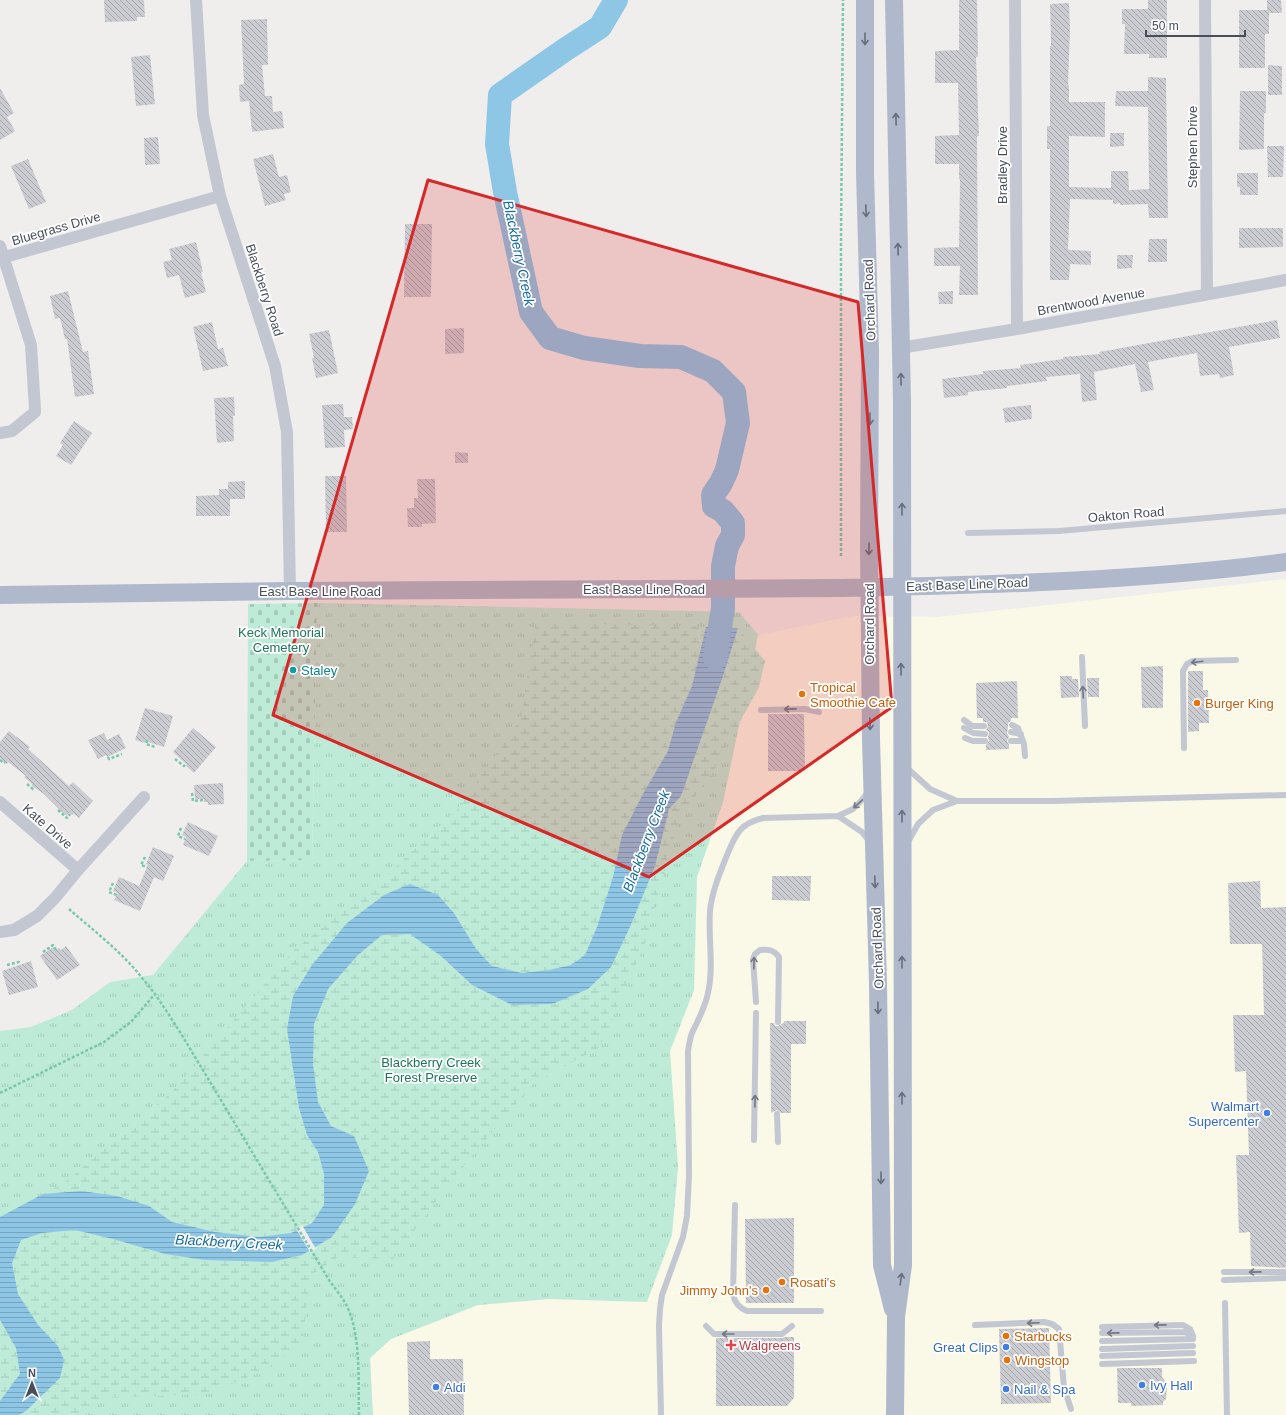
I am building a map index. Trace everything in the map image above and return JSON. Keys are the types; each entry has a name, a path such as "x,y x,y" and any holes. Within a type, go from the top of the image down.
{"main road":[{"name":"Orchard Road","path":"866,0 865,172 870,352 869,587 872,787 878,984 882,1265 896,1317"},
{"name":"Orchard Road","path":"894,0 902,548 903,1265 896,1317 894,1415"},
{"name":"East Base Line Road","path":"0,595 290,591 869,587 1100,580 1286,562"}],"street":[{"name":"Blackberry Road","path":"196,0 203,115 220,196 275,366 286,425 290,591"},
{"name":"Bradley Drive","path":"1015,0 1016,329"},
{"name":"Stephen Drive","path":"1205,0 1207,294"},
{"name":"Bluegrass Drive","path":"0,433 12,431 35,410 31,345 2,252 220,196"},
{"name":"Brentwood Avenue","path":"900,348 1016,329 1286,280"},
{"path":"0,932 14,930 37,916 55,898 144,797"},
{"name":"Kate Drive","path":"0,802 81,867"}],"lane":[{"name":"Oakton Road","path":"968,533 1059,531 1286,511"},
{"path":"1082,657 1085,726"},
{"path":"1184,748 1183,671 1188,664 1193,661 1236,660"},
{"path":"761,710 805,709 819,712"},
{"path":"964,720 972,726 984,726"},
{"path":"1012,725 1018,728 1021,734 1025,756"},
{"path":"964,728 973,733 984,734"},
{"path":"1011,732 1021,734"},
{"path":"965,738 973,741 985,741"},
{"path":"1011,741 1023,741"},
{"path":"902,764 930,789 957,801"},
{"path":"661,1415 660,1309 662,1296 683,1237 687,1216 689,1176 688,1051 692,1034 705,1005 708,993 710,978 710,910 715,886 736,835 742,827 752,821 763,818 838,816 853,809 861,802 872,787"},
{"path":"902,855 918,824 933,810 957,801 1052,801 1286,795"},
{"path":"838,816 862,832 870,842 874,853"},
{"path":"756,1002 753,959 755,954 760,950 772,950 776,952 779,957 778,1022"},
{"path":"754,1140 756,1013"},
{"path":"777,1114 778,1142"},
{"path":"734,1206 733,1295 737,1305 747,1311 821,1311"},
{"path":"1224,1272 1286,1272"},
{"path":"1224,1280 1286,1278"},
{"path":"1224,1303 1227,1415"},
{"path":"975,1325 1044,1322 1052,1324 1059,1329 1064,1388 1071,1409"},
{"path":"1102,1330 1183,1325 1190,1329 1193,1338 1102,1341"},
{"path":"706,1326 714,1334 782,1334 792,1326"},
{"path":"1102,1349 1193,1346"},
{"path":"1102,1356 1193,1354"},
{"path":"1102,1364 1194,1361"}],"path":[{"path":"842,556 841,239 843,0"},
{"path":"147,740 146,744 155,747"},
{"path":"108,758 109,760 122,754"},
{"path":"176,759 184,766 186,762"},
{"path":"0,760 4,763 5,762"},
{"path":"27,784 33,789 35,788"},
{"path":"192,793 193,801 204,800"},
{"path":"58,810 67,818 70,814"},
{"path":"181,828 178,836 185,839"},
{"path":"145,857 141,865 147,867"},
{"path":"113,883 109,892 117,895"},
{"path":"68,909 129,963 144,979 155,994 180,1032 329,1280 349,1310 353,1321 357,1345 359,1415"},
{"path":"43,952 53,945 56,950"},
{"path":"7,966 19,962 20,964"},
{"path":"0,1093 104,1042 131,1022 155,994"}],"highlighted area":[{"path":"428,180 858,302 892,707 649,877 273,715"}],"shaded area":[{"path":"1286,579 1286,1415 373,1415 370,1358 391,1339 477,1305 549,1299 678,1167 670,1051 694,990 697,877 723,802 758,635 853,616 937,617"}],"green space":[{"name":"Blackberry Creek Forest Preserve","path":"317,603 739,612 758,635 723,802 697,877 694,990 670,1051 678,1167 672,1235 647,1302 549,1299 478,1305 391,1339 370,1358 373,1415 0,1415 0,1031 31,1027 72,1010 110,982 153,975 247,861 312,860"},
{"name":"Keck Memorial Cemetery","path":"317,603 312,860 247,861 248,604"},
{"path":"536,622 706,627 692,686 676,722 668,751 644,792 622,835 613,877 597,927 585,955 571,965 549,970 522,973 492,966 476,949 454,913 347,923 312,965 293,996 292,1069 299,1108 307,1135 318,1152 324,1174 324,1205 312,1223 291,1233 259,1237 215,1232 172,1222 149,1206 81,1191 43,1194 64,1183 173,1091 294,950 379,882 458,809 521,718"},
{"path":"738,628 765,661 759,687 709,778 679,818 644,946 600,1047 534,1083 454,1177 393,1259 338,1257 313,1274 307,1299 303,1342 265,1370 208,1394 100,1398 79,1415 19,1415 26,1411 58,1346 38,1325 18,1294 12,1263 21,1240 42,1233 75,1230 165,1254 205,1260 272,1262 302,1255 332,1237 354,1137 331,1126 318,1102 313,1064 314,1024 328,989 358,955 382,935 410,934 441,956 472,985 611,967 630,927 655,866 669,809 681,796 723,676"},
{"path":"0,1320 16,1348 20,1374 0,1401"}],"water":[{"path":"706,627 738,628 723,676 681,796 669,809 655,866 630,927 611,967 588,989 552,1004 512,1005 472,985 441,956 410,934 382,935 358,955 328,989 314,1024 313,1064 318,1102 331,1126 354,1136 369,1171 355,1204 332,1237 302,1255 272,1262 205,1260 165,1254 75,1230 42,1233 21,1240 12,1263 18,1294 38,1325 58,1346 64,1360 60,1378 26,1411 19,1415 0,1415 0,1401 20,1374 16,1348 0,1320 0,1217 43,1194 81,1191 117,1196 149,1206 172,1222 215,1232 259,1237 291,1233 312,1223 324,1205 324,1174 318,1152 307,1135 299,1108 287,1029 293,996 312,965 347,923 384,895 410,884 438,895 454,913 476,949 492,966 522,973 549,970 571,965 585,955 597,927 613,877 622,835 644,792 668,751 676,722 692,686"}],"pier":[{"path":"302,1225 316,1249 310,1252 296,1229"}],"building":[{"path":"104,0 144,0 145,17 137,17 137,21 105,22"},
{"path":"959,0 977,0 978,57 976,57 979,136 977,136 978,295 959,295 960,266 934,266 934,248 959,247 959,164 935,164 935,136 959,135 958,83 935,83 935,51 959,50"},
{"path":"1148,0 1167,0 1167,58 1149,58 1149,54 1124,54 1125,24 1122,24 1122,9 1148,9"},
{"path":"1267,0 1281,0 1282,13 1269,13 1269,34 1265,34 1265,68 1239,68 1239,10 1267,10"},
{"path":"1069,3 1069,102 1105,102 1105,137 1069,136 1069,187 1111,188 1111,171 1128,171 1129,190 1149,189 1148,107 1115,106 1116,91 1148,91 1148,77 1166,78 1168,218 1149,218 1148,204 1120,205 1120,203 1113,204 1113,200 1070,199 1068,249 1091,251 1091,265 1070,264 1069,280 1050,280 1050,149 1047,149 1047,126 1050,126 1050,4"},
{"path":"267,19 268,65 262,65 265,96 272,96 273,112 282,111 284,128 252,132 249,101 240,102 239,85 244,84 241,20"},
{"path":"150,55 155,104 136,106 131,57"},
{"path":"1268,65 1282,66 1282,95 1268,95"},
{"path":"0,88 14,113 7,117 15,131 0,140"},
{"path":"1240,91 1266,91 1266,113 1264,113 1264,149 1239,150"},
{"path":"1110,133 1124,133 1124,146 1110,147"},
{"path":"158,137 160,164 145,165 144,138"},
{"path":"1267,146 1284,146 1283,177 1268,177"},
{"path":"273,154 279,177 287,175 291,192 284,194 286,200 265,206 253,159"},
{"path":"28,159 46,202 29,209 11,166"},
{"path":"1237,173 1258,173 1258,195 1240,195 1240,187 1237,187"},
{"path":"405,224 432,224 431,297 404,297"},
{"path":"1239,228 1283,228 1283,247 1239,248"},
{"path":"1149,239 1167,239 1167,262 1148,262"},
{"path":"196,242 206,292 185,298 179,275 167,278 163,262 172,260 169,249"},
{"path":"1117,255 1133,255 1132,268 1117,269"},
{"path":"68,291 83,352 88,351 94,394 75,397 67,339 65,339 60,318 55,319 50,296"},
{"path":"953,291 953,304 939,304 938,292"},
{"path":"1277,320 1280,338 1229,347 1234,375 1220,378 1219,374 1200,376 1197,353 1148,362 1154,390 1141,392 1135,364 1094,372 1097,400 1082,402 1080,374 1046,377 1047,381 1007,386 1007,388 968,392 968,395 944,398 942,379 983,374 983,371 1021,368 1020,365 1063,359 1063,357 1100,354 1099,352"},
{"path":"212,322 218,349 223,348 228,366 203,371 193,327"},
{"path":"464,328 464,353 445,354 445,329"},
{"path":"329,330 338,373 316,378 309,334"},
{"path":"234,397 234,441 217,443 214,398"},
{"path":"343,404 344,417 352,417 353,429 344,430 345,447 325,448 322,405"},
{"path":"1031,405 1032,419 1005,423 1003,408"},
{"path":"74,421 92,433 71,465 56,456 63,445 60,443"},
{"path":"455,452 468,453 468,463 455,463"},
{"path":"325,476 346,476 347,532 326,532"},
{"path":"417,479 435,479 436,523 422,524 422,527 408,527 407,508 414,508 414,498 418,498"},
{"path":"245,481 245,499 230,499 230,516 196,516 196,496 219,495 219,489 228,489 228,482"},
{"path":"1163,666 1163,708 1142,708 1141,667"},
{"path":"1188,671 1203,671 1203,690 1208,690 1209,723 1199,723 1199,731 1188,732"},
{"path":"1060,676 1072,676 1072,679 1078,679 1079,697 1061,698"},
{"path":"1087,678 1099,678 1099,697 1088,697"},
{"path":"1017,681 1018,718 1011,718 1011,721 1008,723 1007,733 1009,737 1007,741 1009,749 986,750 986,745 989,741 989,732 986,730 988,726 987,722 983,722 983,718 977,718 976,683"},
{"path":"145,708 173,716 164,747 145,741 145,743 135,740"},
{"path":"768,714 804,714 805,771 768,771"},
{"path":"193,728 216,747 194,773 173,752"},
{"path":"9,731 30,747 28,749 69,786 73,782 93,801 79,818 74,814 72,815 69,813 67,816 63,813 44,794 32,786 32,784 24,777 26,776 8,762 7,764 0,758 0,742"},
{"path":"104,733 107,740 119,734 126,748 107,757 106,755 98,759 88,740"},
{"path":"223,783 224,804 208,805 208,802 204,802 204,799 195,799 194,785"},
{"path":"188,822 218,836 209,856 183,845 186,837 182,835"},
{"path":"153,847 174,856 163,881 154,877 140,911 114,900 118,893 113,891 119,877 139,886 148,865 146,864"},
{"path":"772,876 811,876 810,901 772,900"},
{"name":"Walmart Supercenter","path":"1260,881 1261,908 1286,907 1285,1268 1251,1266 1250,1232 1239,1233 1236,1155 1249,1155 1246,1071 1235,1072 1233,1015 1264,1015 1262,944 1230,944 1228,883"},
{"path":"66,946 80,965 57,980 40,956 53,947 56,950 59,948 61,950"},
{"path":"31,961 38,987 9,995 2,971"},
{"path":"784,1021 806,1021 806,1044 791,1044 791,1113 781,1113 777,1110 771,1113 770,1023 774,1023 775,1026 778,1026 784,1023"},
{"path":"794,1218 794,1303 746,1303 745,1219"},
{"path":"1049,1328 1051,1403 1001,1404 999,1329"},
{"name":"Walgreens","path":"794,1337 794,1398 787,1406 716,1406 716,1338"},
{"name":"Aldi","path":"430,1341 430,1359 463,1359 464,1415 409,1415 407,1342"},
{"path":"1117,1368 1162,1368 1162,1377 1167,1388 1166,1399 1163,1402 1163,1405 1131,1406 1131,1403 1118,1403"}],"waterway":[{"name":"Blackberry Creek","path":"616,0 600,27 500,95 497,144 505,192 531,312 550,338 584,348 640,356 681,357 713,371 734,392 738,423 727,470 713,495 714,506 723,511 733,523 733,535 727,546 723,566 723,608 715,658"}],"place":[{"name":"Staley","path":"293,670"},
{"name":"Tropical Smoothie Cafe","path":"802,694"},
{"name":"Burger King","path":"1197,703"},
{"name":"Walmart Supercenter","path":"1267,1113"},
{"name":"Rosati's","path":"782,1282"},
{"name":"Jimmy John's","path":"766,1290"},
{"name":"Starbucks","path":"1006,1336"},
{"name":"Walgreens","path":"731,1345"},
{"name":"Great Clips","path":"1006,1347"},
{"name":"Wingstop","path":"1007,1360"},
{"name":"Ivy Hall","path":"1142,1385"},
{"name":"Aldi","path":"436,1387"},
{"name":"Nail & Spa","path":"1006,1389"}]}
